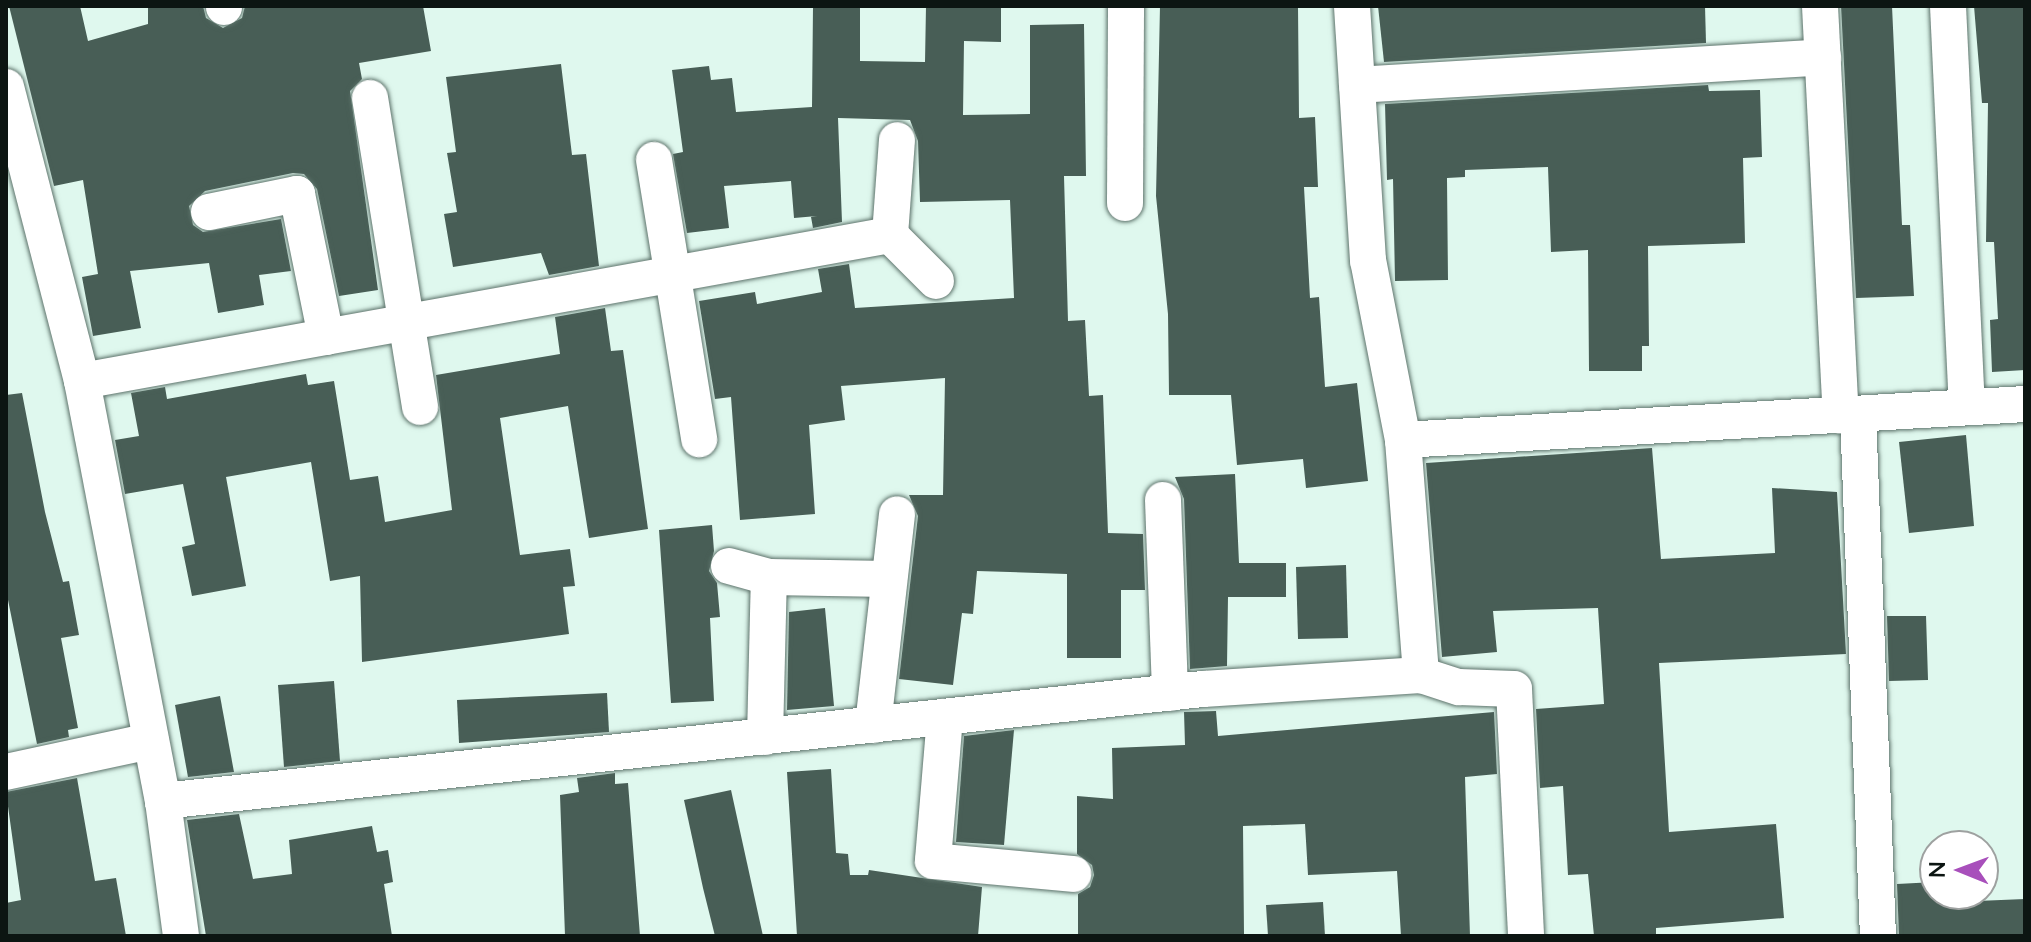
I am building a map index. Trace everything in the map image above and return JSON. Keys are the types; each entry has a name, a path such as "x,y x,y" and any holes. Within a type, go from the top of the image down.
{"street":[{"path":"1125,203 1126,6"},
{"path":"1352,6 1368,260 1403,440 1421,675"},
{"path":"1820,6 1850,414 1878,936"},
{"path":"1948,6 1967,407"},
{"path":"1357,85 1823,57"},
{"path":"6,87 82,381 163,801 181,936"},
{"path":"370,98 420,407"},
{"path":"897,140 890,235 936,281"},
{"path":"654,160 699,439"},
{"path":"209,212 297,194 326,337"},
{"path":"82,381 890,235"},
{"path":"1403,440 2025,404"},
{"path":"1163,500 1170,693"},
{"path":"873,725 897,514"},
{"path":"729,566 769,577 889,579"},
{"path":"765,737 769,577"},
{"path":"163,801 1170,693 1421,675 1459,687 1514,689 1526,936"},
{"path":"945,717 933,861 1073,874"},
{"path":"6,772 151,741"}],"building":[{"path":"9,6 80,6 88,41 148,24 148,6 203,6 206,18 223,28 242,18 245,6 423,6 431,51 359,63 362,79 350,91 378,290 339,296 317,189 304,174 293,173 205,191 189,206 193,225 203,232 281,219 291,271 259,275 264,305 218,313 209,263 130,271 141,328 93,336 82,277 98,274 83,180 54,186"},
{"path":"813,6 860,6 860,61 925,62 926,6 1001,6 1001,42 964,41 963,115 1030,114 1030,25 1084,24 1086,176 1064,176 1068,321 1085,320 1089,396 1103,395 1108,533 1143,534 1145,590 1121,590 1121,658 1067,658 1067,574 977,571 973,614 962,613 953,685 899,679 918,516 909,495 943,495 945,378 841,386 845,420 809,425 815,514 740,520 731,397 715,399 699,301 755,292 757,304 822,292 818,269 849,264 855,308 1014,298 1010,200 920,202 918,141 910,120 838,118 842,222 813,228 811,217 817,216 794,218 791,181 724,186 729,228 687,233 673,154 683,152 672,70 709,66 711,80 732,78 736,112 812,107"},
{"path":"1160,6 1298,6 1299,118 1315,117 1318,187 1304,187 1310,298 1319,297 1325,387 1357,383 1368,481 1306,488 1303,459 1237,465 1231,395 1169,395 1168,314 1156,196"},
{"path":"1378,6 1705,6 1706,43 1384,62"},
{"path":"1841,6 1892,6 1902,225 1910,225 1914,296 1856,298"},
{"path":"1974,6 2025,6 2025,370 1992,372 1990,320 1998,319 1994,242 1986,242 1988,103 1982,103"},
{"path":"561,64 572,155 586,154 599,266 549,275 541,253 453,267 444,214 457,212 447,153 456,152 446,77"},
{"path":"1708,85 1709,91 1760,90 1762,157 1743,158 1745,243 1648,246 1649,346 1642,346 1642,371 1589,371 1588,250 1551,252 1548,167 1465,170 1465,177 1447,178 1448,280 1395,281 1393,179 1387,180 1385,104"},
{"path":"605,308 611,351 623,350 648,529 589,538 568,406 500,418 520,555 570,549 575,586 563,587 569,634 362,662 360,576 330,581 311,462 226,477 246,586 192,596 182,547 195,544 183,484 125,494 115,440 139,436 131,393 165,387 167,399 306,374 308,385 334,381 350,480 378,476 385,522 452,510 436,375 560,354 555,317"},
{"path":"22,393 45,512 63,582 69,581 79,635 61,638 78,728 68,730 69,737 37,744 6,590 6,395"},
{"path":"1966,435 1974,526 1909,533 1899,442"},
{"path":"1652,448 1661,559 1775,553 1772,488 1837,492 1846,654 1659,663 1669,832 1776,824 1784,918 1656,928 1656,936 1594,936 1588,874 1568,875 1563,786 1540,788 1536,709 1604,704 1598,608 1493,611 1497,652 1442,657 1426,463"},
{"path":"1235,474 1239,563 1286,563 1286,597 1228,597 1227,666 1190,669 1184,499 1175,477"},
{"path":"712,525 714,551 709,571 717,583 720,617 710,618 714,701 671,703 659,530"},
{"path":"1346,565 1348,638 1298,639 1296,567"},
{"path":"825,608 834,706 787,710 789,612"},
{"path":"1887,616 1926,616 1928,680 1889,681"},
{"path":"334,681 340,761 284,767 278,685"},
{"path":"607,693 609,732 459,743 457,700"},
{"path":"220,696 234,772 188,777 175,705"},
{"path":"1216,711 1218,736 1494,712 1497,774 1465,777 1470,936 1401,936 1397,871 1308,875 1305,824 1243,826 1244,934 1078,936 1078,894 1090,887 1094,875 1092,865 1077,854 1077,796 1113,799 1112,748 1185,745 1184,712"},
{"path":"1014,730 1004,845 956,842 964,736"},
{"path":"831,769 836,853 848,854 850,875 868,875 869,870 982,887 978,936 797,936 787,772"},
{"path":"615,773 615,784 628,783 640,936 565,936 560,795 579,792 577,778"},
{"path":"77,778 95,881 116,878 126,936 6,936 6,903 21,900 6,792"},
{"path":"731,790 763,936 715,936 703,888 684,800"},
{"path":"239,814 253,879 292,874 289,840 372,826 377,852 388,850 393,882 384,884 392,936 206,936 187,820"},
{"path":"1919,883 1919,910 1999,910 1999,900 2025,899 2025,936 1899,936 1897,884"},
{"path":"1323,902 1325,936 1268,936 1266,905"}]}
